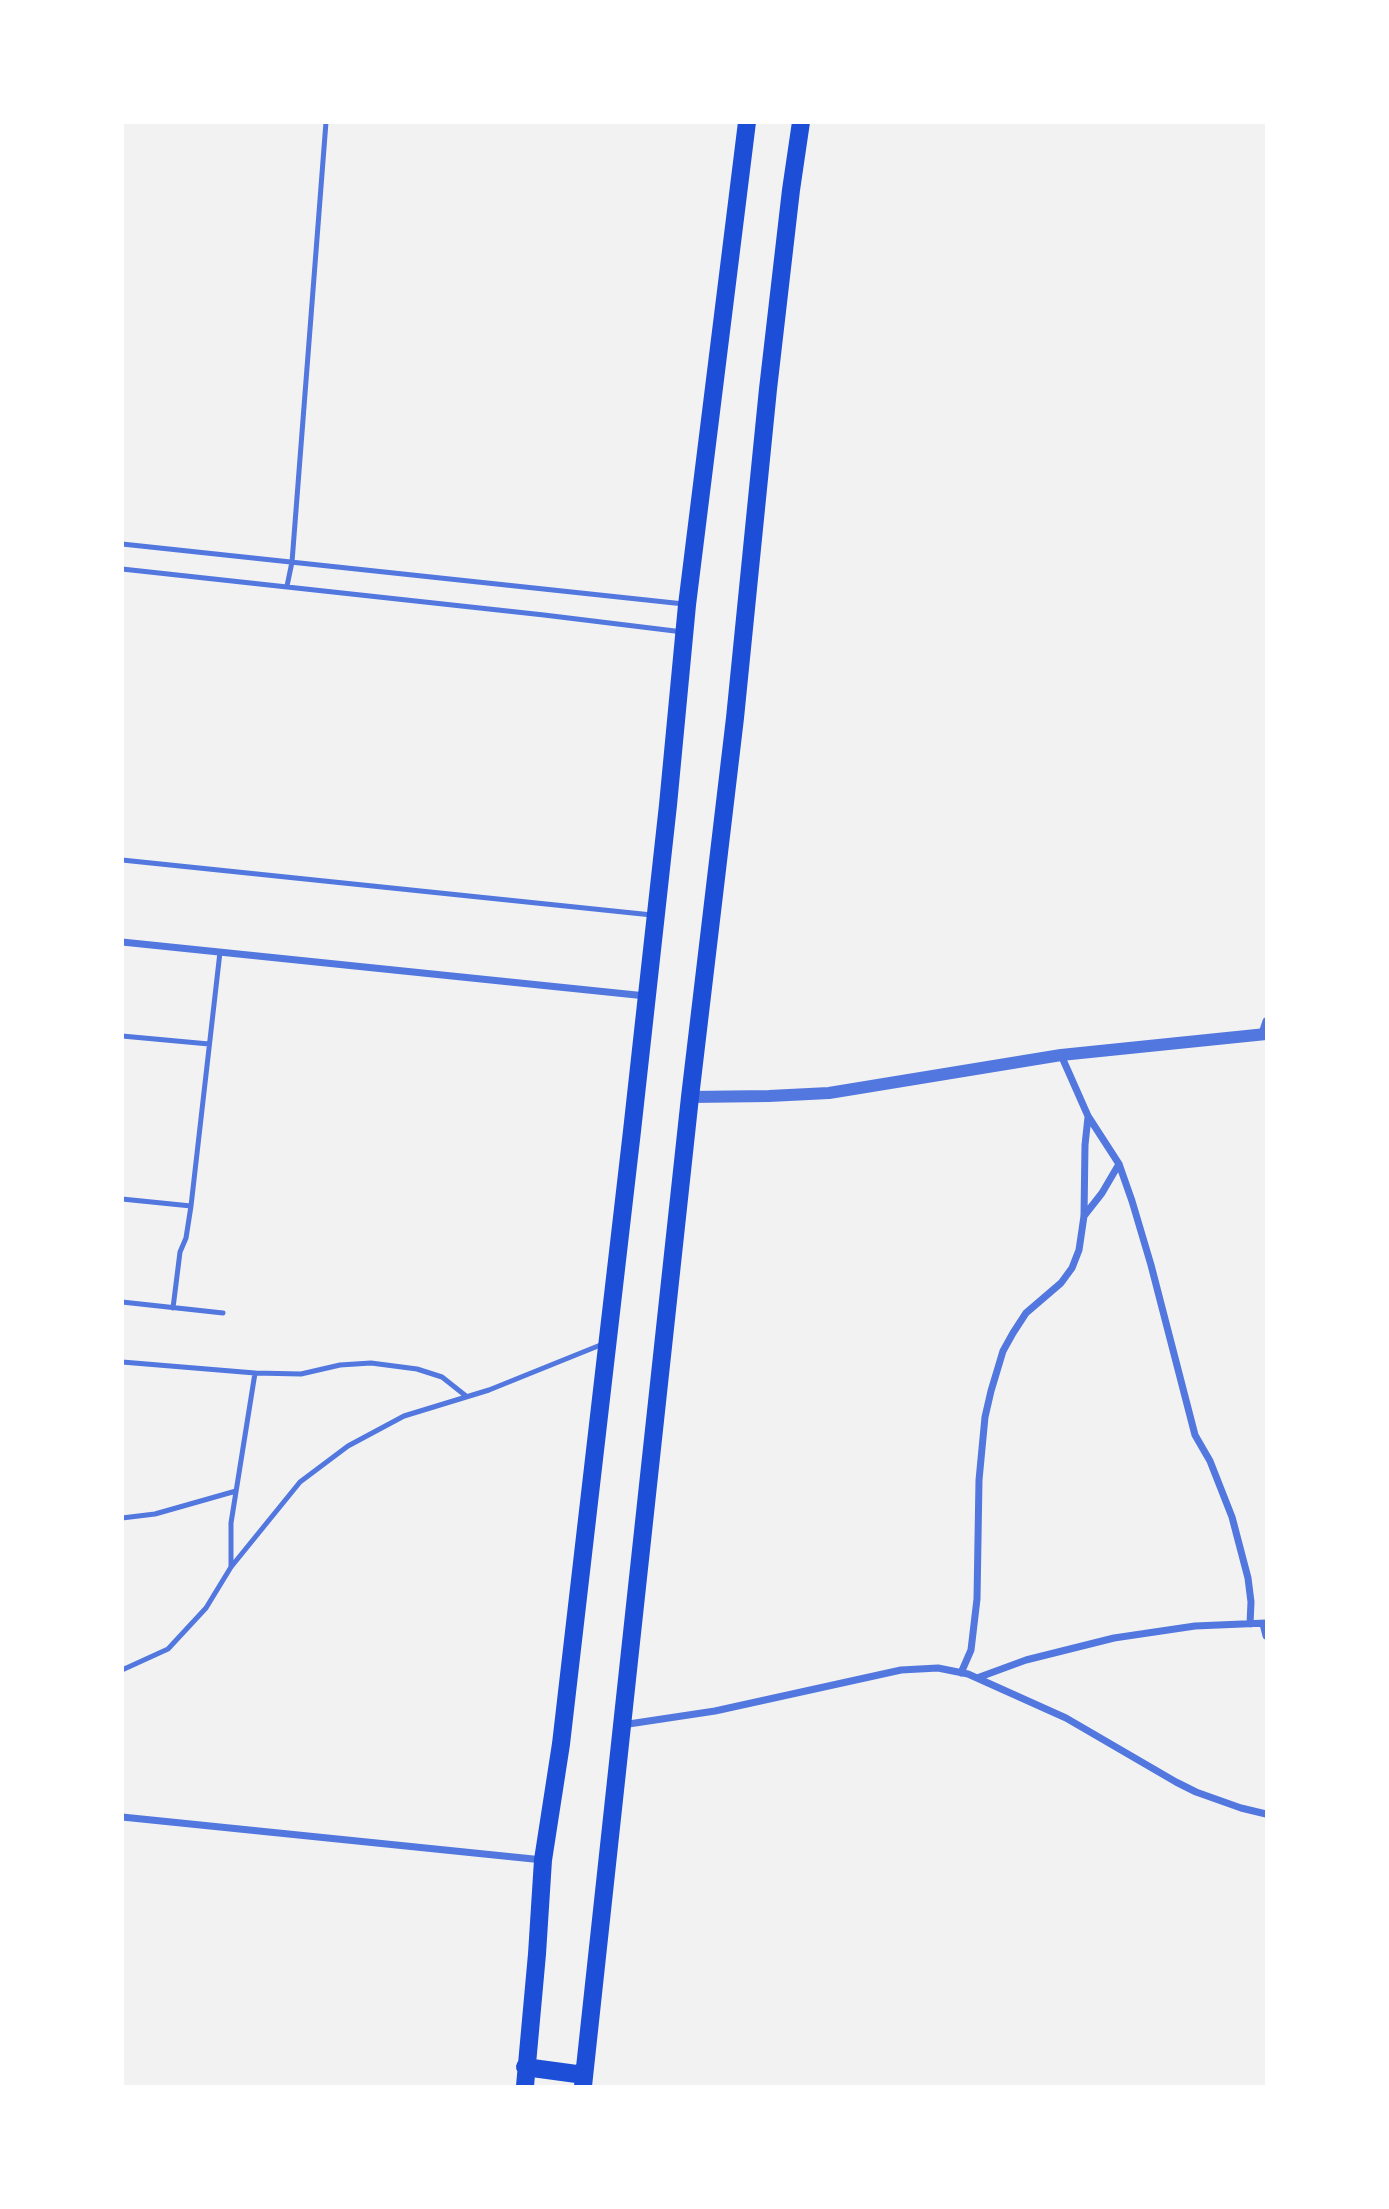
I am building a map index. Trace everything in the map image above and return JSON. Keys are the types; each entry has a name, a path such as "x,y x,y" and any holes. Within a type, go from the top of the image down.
{"highway":[{"path":"525,2087 543,1860 561,1744 632,1131 687,605 747,122"},
{"path":"525,2067 584,2081 690,1097 734,731 768,389 791,190 802,122"}],"street":[{"path":"122,942 646,996"},
{"path":"690,1097 829,1093 1061,1055 1265,1029"},
{"path":"1061,1055 1088,1116 1119,1164 1151,1265 1195,1435 1210,1461 1232,1517 1248,1578 1250,1624"},
{"path":"961,1672 971,1650 977,1599 977,1532 985,1418 1003,1352 1026,1314 1061,1283 1073,1268 1079,1250 1084,1216 1088,1116"},
{"path":"1084,1216 1119,1164"},
{"path":"977,1678 1026,1660 1114,1638 1195,1626 1265,1623 1266,1636"},
{"path":"621,1725 715,1710 901,1670 939,1668 977,1678 1066,1718 1196,1792 1264,1814 1266,1803"},
{"path":"122,1817 543,1860"}],"lane":[{"path":"287,586 292,562 326,122"},
{"path":"122,544 687,605"},
{"path":"122,569 684,632"},
{"path":"122,860 655,916"},
{"path":"173,1308 180,1252 186,1238 191,1206 220,952"},
{"path":"122,1036 209,1044"},
{"path":"122,1199 191,1206"},
{"path":"122,1302 223,1314"},
{"path":"122,1670 168,1649 206,1608 231,1567 300,1482 348,1446 404,1416 489,1390 606,1343"},
{"path":"122,1362 301,1374 340,1365 371,1363 417,1369 442,1377 466,1396"},
{"path":"231,1567 231,1523 255,1373"},
{"path":"122,1518 155,1514 236,1491"}]}
